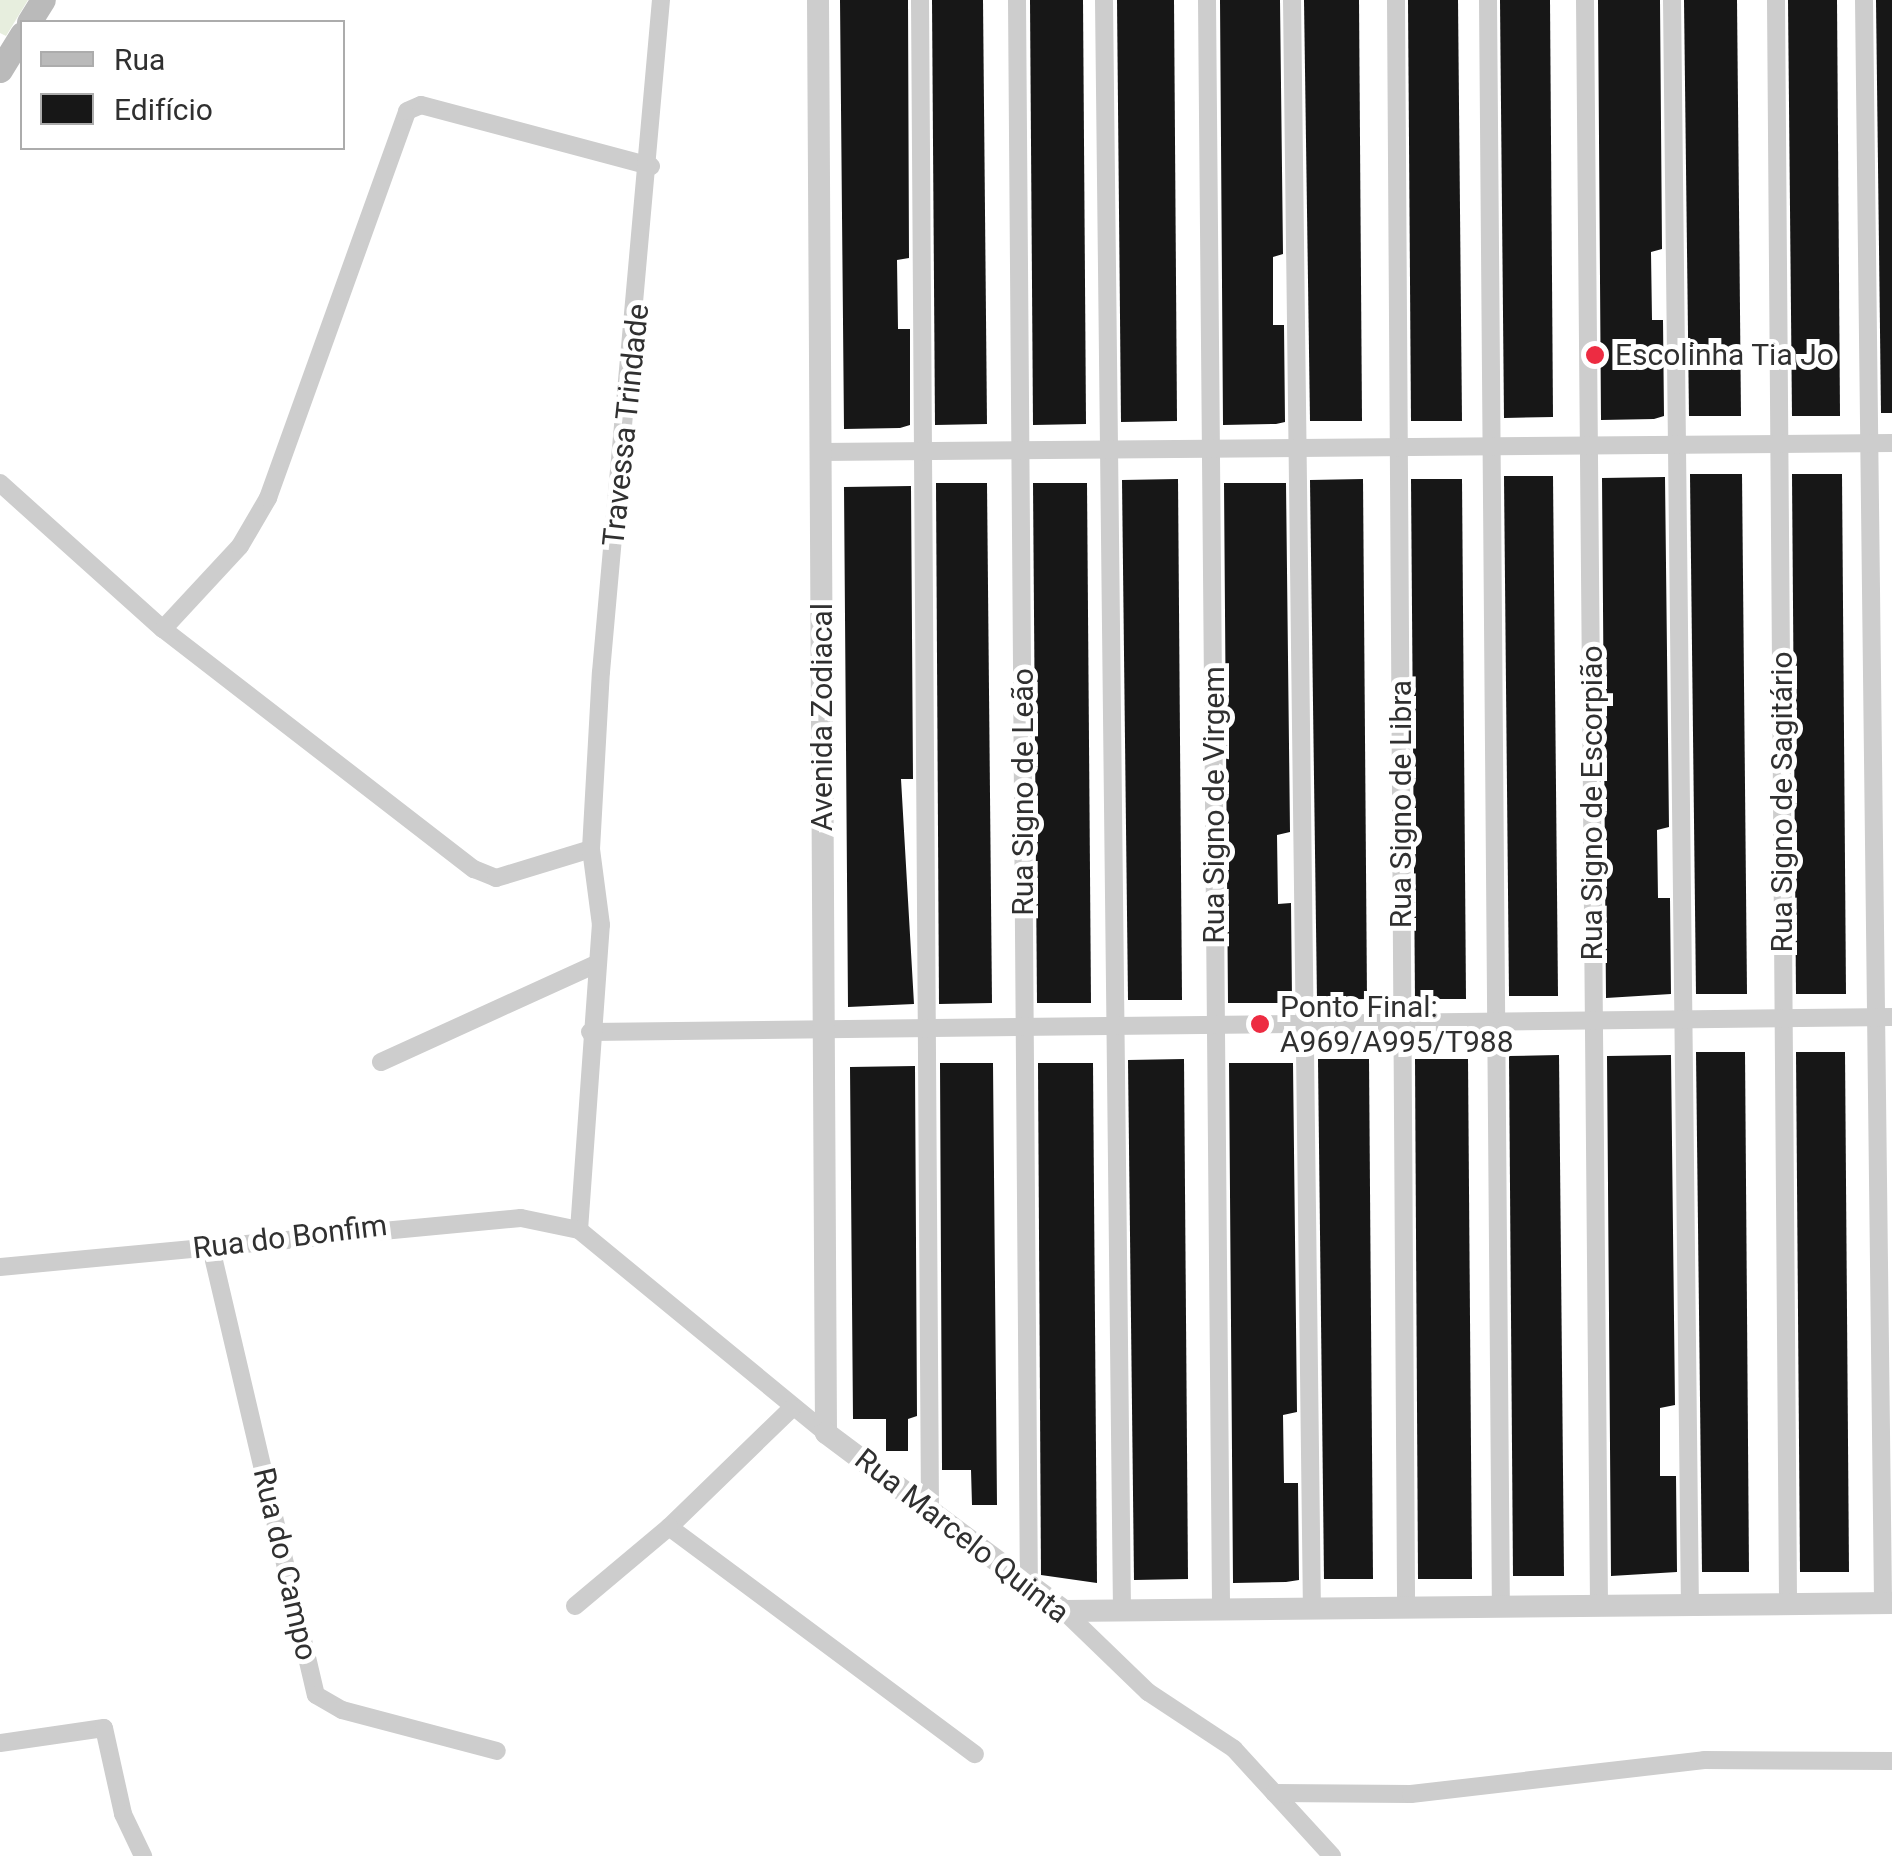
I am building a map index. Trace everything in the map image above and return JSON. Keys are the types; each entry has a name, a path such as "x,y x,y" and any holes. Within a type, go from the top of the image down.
{"main road":[{"path":"0,70 20,37"}],"street":[{"name":"Travessa Trindade","path":"579,1230 601,890 592,849 651,166 661,0"},
{"name":"Avenida Zodiacal","path":"818,0 826,1433"},
{"path":"920,0 930,1506"},
{"name":"Rua Signo de Leão","path":"1018,0 1029,1584"},
{"path":"1104,0 1122,1611"},
{"name":"Rua Signo de Virgem","path":"1207,0 1221,1610"},
{"path":"1292,0 1312,1608"},
{"name":"Rua Signo de Libra","path":"1396,0 1406,1608"},
{"path":"1488,0 1501,1607"},
{"name":"Rua Signo de Escorpião","path":"1585,0 1598,1606"},
{"path":"1672,0 1690,1605"},
{"name":"Rua Signo de Sagitário","path":"1776,0 1788,1604"},
{"path":"1064,1611 1888,1603 1884,1018 1869,443 1864,0"},
{"path":"163,629 240,546 268,498 402,118 421,104 651,166"},
{"path":"820,452 1892,443"},
{"path":"0,483 163,629 474,869 496,878 592,849"},
{"path":"380,1062 594,965"},
{"path":"590,1032 1884,1018"},
{"name":"Rua do Bonfim","path":"0,1267 211,1248 457,1218 579,1230"},
{"name":"Rua Marcelo Quinta","path":"579,1230 792,1408 930,1506 1064,1611 1274,1793 1332,1856"},
{"name":"Rua do Campo","path":"211,1248 316,1694 342,1710 496,1751"},
{"path":"575,1606 669,1527 792,1408"},
{"path":"669,1527 975,1754"},
{"path":"0,1743 104,1728 123,1814 143,1856"},
{"path":"1274,1793 1411,1794 1704,1760 1892,1761"}],"green space":[{"path":"0,0 28,0 6,36 0,33"}],"building":[{"path":"840,0 908,0 909,258 897,260 898,329 910,329 910,425 900,428 844,429"},
{"path":"932,0 983,0 987,424 935,425"},
{"path":"1030,0 1083,0 1086,424 1033,425"},
{"path":"1117,0 1174,0 1177,421 1121,422"},
{"path":"1220,0 1280,0 1283,254 1273,257 1273,325 1284,325 1285,422 1276,424 1223,425"},
{"path":"1304,0 1359,0 1362,421 1310,421"},
{"path":"1408,0 1458,0 1462,421 1411,421"},
{"path":"1500,0 1550,0 1553,417 1504,418"},
{"path":"1598,0 1660,0 1662,249 1651,252 1652,320 1663,320 1664,416 1654,419 1601,420"},
{"path":"1684,0 1737,0 1741,416 1689,416"},
{"path":"1788,0 1837,0 1840,416 1792,416"},
{"path":"1876,0 1892,0 1892,413 1881,413"},
{"path":"1690,474 1742,474 1747,994 1696,994"},
{"path":"1792,474 1842,474 1846,994 1796,994"},
{"path":"1504,476 1553,476 1558,996 1509,996"},
{"path":"1665,477 1669,827 1657,830 1658,898 1670,898 1671,994 1606,998 1602,478"},
{"path":"1178,479 1182,1000 1128,1000 1122,480"},
{"path":"1363,479 1367,999 1317,1000 1310,480"},
{"path":"1411,479 1462,479 1466,999 1415,999"},
{"path":"936,483 987,483 992,1003 939,1004"},
{"path":"1033,483 1087,483 1091,1003 1037,1003"},
{"path":"1224,483 1286,483 1290,832 1277,835 1278,904 1291,903 1292,1000 1280,1003 1228,1003"},
{"path":"911,486 913,779 901,779 914,1004 848,1007 844,487"},
{"path":"1696,1052 1745,1052 1749,1572 1702,1572"},
{"path":"1796,1052 1845,1052 1849,1572 1800,1572"},
{"path":"1559,1055 1564,1576 1513,1576 1509,1056"},
{"path":"1671,1055 1675,1405 1660,1408 1660,1476 1676,1476 1677,1572 1611,1576 1607,1056"},
{"path":"1184,1059 1188,1579 1134,1580 1128,1060"},
{"path":"1318,1059 1369,1059 1373,1579 1324,1579"},
{"path":"1415,1059 1468,1059 1472,1579 1418,1579"},
{"path":"940,1063 993,1063 997,1505 972,1505 971,1470 942,1470"},
{"path":"1038,1063 1093,1063 1097,1583 1041,1575"},
{"path":"1229,1063 1293,1063 1297,1412 1283,1415 1284,1483 1298,1483 1299,1580 1286,1582 1233,1583"},
{"path":"915,1066 917,1416 908,1419 908,1451 886,1451 886,1419 853,1419 850,1067"}],"place":[{"name":"Escolinha Tia Jo","path":"1595,355"},
{"name":"Ponto Final: A969/A995/T988","path":"1260,1024"}]}
